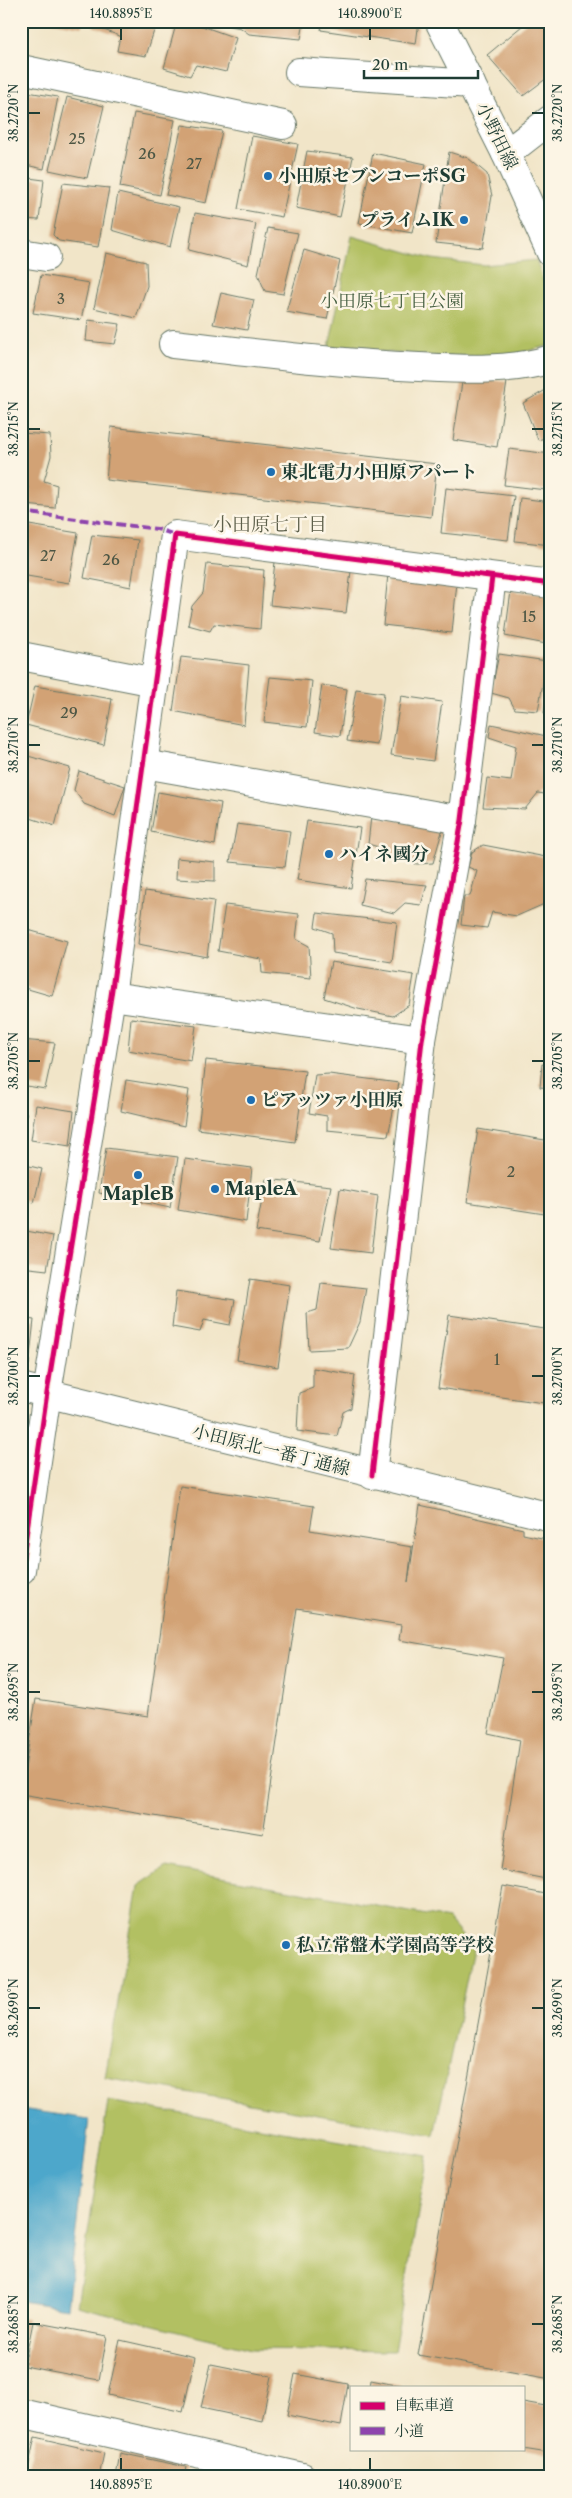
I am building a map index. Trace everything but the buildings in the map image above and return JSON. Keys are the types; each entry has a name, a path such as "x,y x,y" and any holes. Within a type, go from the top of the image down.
{"street":[{"name":"小野田線","path":"439,21 506,154 551,253"},
{"path":"21,68 283,125"},
{"path":"299,72 471,84"},
{"path":"506,154 551,119"},
{"path":"173,344 338,363 447,368 534,365 551,359"},
{"path":"21,1570 34,1390 111,996 175,535 551,584"},
{"path":"372,1475 422,1040 462,820 492,577"},
{"path":"21,656 155,682"},
{"path":"144,764 462,820"},
{"path":"111,996 422,1040"},
{"name":"小田原北一番丁通線","path":"34,1390 551,1518"},
{"path":"21,2412 302,2477"}],"green space":[{"name":"小田原七丁目公園","path":"352,236 432,259 484,265 536,260 551,302 551,345 512,355 437,357 329,347"},
{"path":"166,1867 448,1919 473,1949 434,2135 105,2078 138,1886"},
{"path":"108,2101 428,2156 394,2351 251,2349 77,2306"}],"water":[{"path":"21,2109 89,2119 67,2308 21,2301"}],"marked path":[{"path":"21,512 157,529 175,535"}],"cycle path":[{"path":"21,1570 47,1393 111,996 175,535 551,584"},
{"path":"372,1475 422,1040 462,820 492,577"}],"place":[{"name":"小田原セブンコーポSG","path":"268,176"},
{"name":"プライムIK","path":"464,220"},
{"name":"東北電力小田原アパート","path":"271,472"},
{"name":"ハイネ國分","path":"329,854"},
{"name":"ピアッツァ小田原","path":"251,1100"},
{"name":"MapleB","path":"138,1175"},
{"name":"MapleA","path":"215,1189"},
{"name":"私立常盤木学園高等学校","path":"286,1945"}],"district":[{"name":"小田原七丁目","path":"270,524"}]}
